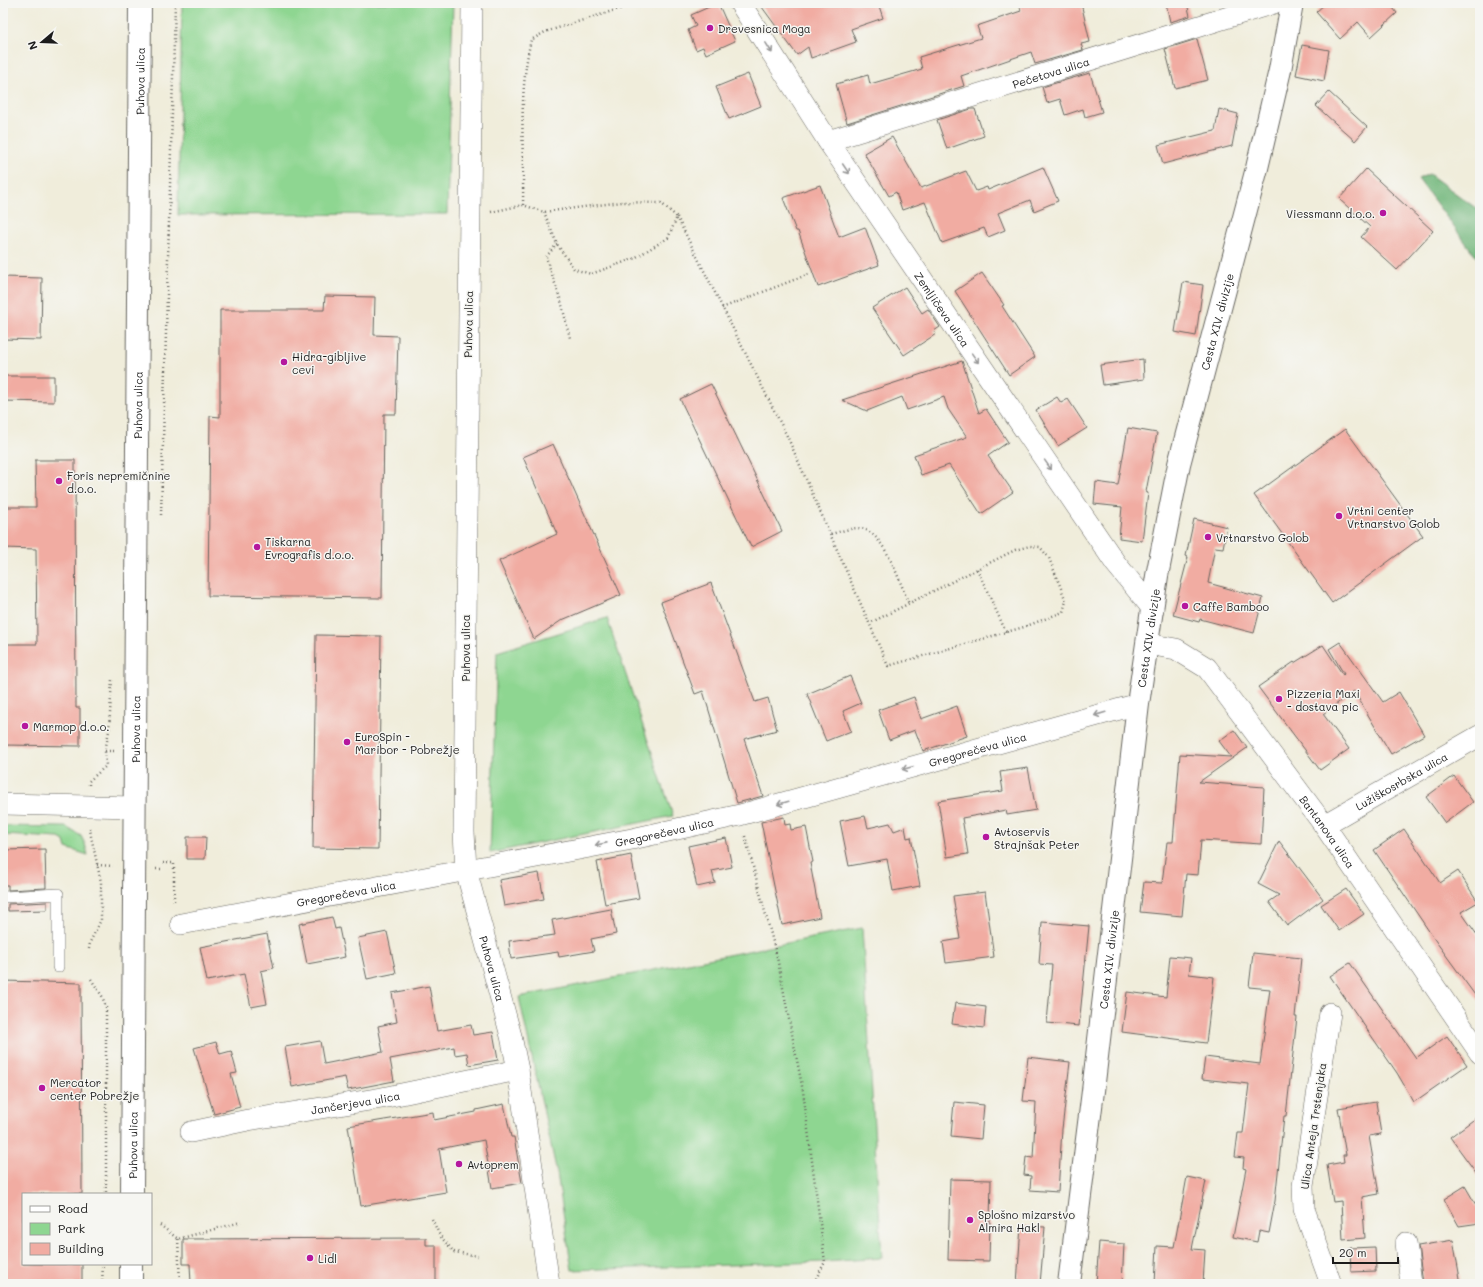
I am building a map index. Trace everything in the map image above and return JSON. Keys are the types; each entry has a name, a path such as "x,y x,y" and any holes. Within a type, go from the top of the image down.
{"street":[{"name":"Puhova ulica","path":"132,1193 134,807 139,410 140,3"},
{"name":"Puhova ulica","path":"472,3 464,832 466,870 511,1036 518,1070 549,1284"},
{"name":"Zemljičeva ulica","path":"740,3 828,141 1116,564 1153,609"},
{"name":"Pečetova ulica","path":"828,141 1274,3"},
{"name":"Cesta XIV. divizije","path":"1069,1284 1138,704 1157,576 1179,464 1258,168 1280,70 1292,3"},
{"name":"Bantanova ulica","path":"1147,644 1176,649 1207,668 1324,825 1480,1053"},
{"name":"Gregorečeva ulica","path":"181,924 632,838 740,815 1138,704"},
{"name":"Lužiškosrbska ulica","path":"1324,825 1479,736"},
{"path":"3,804 134,807"},
{"name":"Ulica Anteja Trstenjaka","path":"1330,1012 1303,1186 1304,1209 1331,1284"},
{"name":"Jančerjeva ulica","path":"191,1132 248,1120 382,1098 518,1070"},
{"path":"1406,1244 1411,1284"},
{"path":"131,1265 131,1284"}],"lane":[{"path":"3,897 58,894 58,967"}],"path":[{"path":"160,520 175,3"},
{"path":"524,205 522,107 525,64 531,40 545,32 638,3"},
{"path":"469,216 524,205 544,212 622,202 661,202 677,217 788,438 888,666 1006,632 1063,612 1066,601 1049,558 1040,548 1030,546 1015,550 870,624"},
{"path":"544,212 557,244 574,269 591,274 633,259 668,238 677,217"},
{"path":"557,244 546,256 561,301 570,338"},
{"path":"722,308 809,274"},
{"path":"831,534 848,530 862,529 873,534 886,550 909,604"},
{"path":"977,570 1006,632"},
{"path":"740,815 777,957 803,1091 825,1262 813,1284"},
{"path":"89,949 90,942 101,920 101,882 91,836"},
{"path":"163,863 174,863 173,914 181,924"},
{"path":"91,979 102,996 106,1007 106,1193"},
{"path":"432,1219 440,1236 454,1252 478,1256"},
{"path":"178,1239 241,1222"},
{"path":"160,1226 178,1239"},
{"path":"178,1239 180,1284"},
{"path":"102,1284 103,1265"}],"green space":[{"path":"182,3 453,3 447,214 178,215"},
{"path":"1429,174 1480,211 1480,262 1418,179"},
{"path":"607,618 673,816 490,853 497,652"},
{"path":"3,826 66,827 81,836 88,855 66,848 64,841 59,838 3,835"},
{"path":"862,928 882,1258 825,1262 572,1270 557,1173 519,997"}],"building":[{"name":"Drevesnica Moga","path":"718,3 735,41 706,54 703,47 696,50 688,30 696,26 691,15"},
{"path":"759,3 878,3 883,18 851,29 856,42 811,58 808,47 797,55"},
{"path":"1019,3 1081,3 1090,42 1081,44 1083,50 1035,64 1031,52 961,76 964,86 847,123 836,84 868,75 870,84 922,69 919,57 981,38 977,26 1021,11"},
{"path":"1166,3 1187,3 1190,16 1170,22"},
{"path":"1326,3 1389,3 1397,13 1371,37 1358,22 1340,39 1316,12"},
{"path":"1197,39 1208,80 1175,88 1165,49"},
{"path":"1302,45 1329,50 1324,81 1296,75"},
{"path":"1090,73 1102,112 1085,117 1083,109 1065,115 1060,99 1047,103 1042,87"},
{"path":"748,74 761,106 729,119 716,87"},
{"path":"1329,92 1367,127 1355,141 1316,106"},
{"path":"975,109 984,136 947,149 937,120"},
{"path":"1219,109 1238,114 1232,146 1163,164 1158,145 1215,131"},
{"path":"892,137 921,188 966,171 976,191 987,187 988,190 1043,167 1058,201 1034,211 1030,200 998,213 1005,230 988,237 984,228 942,243 925,202 902,210 896,192 889,196 864,153"},
{"name":"Viessmann d.o.o.","path":"1366,169 1433,231 1397,270 1361,237 1370,227 1339,199"},
{"path":"820,185 839,237 865,227 879,265 818,287 798,231 796,231 783,198"},
{"path":"982,273 1004,305 1002,306 1035,357 1009,375 955,291"},
{"path":"3,277 42,278 41,340 3,339"},
{"path":"1183,282 1203,285 1196,336 1175,332"},
{"path":"905,287 922,313 928,309 940,327 934,331 936,334 904,355 872,308"},
{"path":"325,296 375,297 374,335 398,336 396,414 384,414 382,598 208,596 210,416 220,417 220,310 324,310"},
{"path":"1143,359 1144,379 1103,385 1100,365"},
{"path":"962,361 979,413 986,409 1008,442 988,456 1013,492 981,514 949,465 921,475 914,455 967,437 948,409 944,397 907,410 902,397 867,411 842,400"},
{"path":"3,376 54,376 54,402 3,401"},
{"path":"711,384 782,531 751,547 680,399"},
{"path":"1057,397 1061,403 1068,399 1087,428 1058,446 1036,410"},
{"path":"1128,428 1157,433 1146,492 1148,493 1142,541 1119,538 1122,507 1094,504 1096,482 1118,485"},
{"name":"Vrtni center Vrtnarstvo Golob","path":"1345,429 1423,536 1332,603 1254,495"},
{"path":"553,444 621,595 562,620 534,639 499,561 557,534 523,457"},
{"path":"35,460 75,460 76,708 80,708 80,746 3,745 3,644 37,644 36,549 4,548 4,507 36,507"},
{"path":"1194,519 1227,527 1223,548 1215,547 1208,583 1263,598 1254,633 1200,619 1199,622 1173,615 1188,557 1186,556"},
{"path":"711,583 755,702 768,698 777,730 744,739 763,796 737,803 703,691 695,694 661,602"},
{"name":"EuroSpin - Maribor - Pobrežje","path":"316,635 381,636 378,849 313,848"},
{"path":"1340,642 1383,702 1399,692 1424,735 1391,754 1354,691 1323,714 1349,749 1320,770 1258,687 1294,662 1323,645 1343,675 1344,674 1329,649"},
{"path":"850,676 861,703 843,711 851,731 826,741 807,694"},
{"path":"914,697 921,719 957,706 967,736 923,751 915,730 889,740 878,710"},
{"path":"1234,730 1247,748 1199,782 1264,787 1261,844 1201,840 1198,875 1186,874 1182,916 1140,912 1144,882 1162,883 1167,842 1173,842 1180,754 1231,757 1219,741"},
{"path":"1028,768 1036,810 1007,815 1006,810 962,818 968,854 947,857 938,801 1003,791 1000,772"},
{"path":"1454,776 1473,802 1445,823 1426,797"},
{"path":"865,816 868,828 890,823 894,831 905,827 907,838 911,837 920,886 893,891 887,859 849,866 840,821"},
{"path":"784,817 785,825 790,824 791,830 806,827 813,862 810,863 820,917 782,925 761,822"},
{"path":"1404,829 1440,883 1458,871 1478,902 1461,912 1480,939 1480,1002 1437,943 1374,850"},
{"path":"187,837 206,837 205,859 187,859"},
{"path":"726,838 732,867 712,871 715,883 697,887 688,846"},
{"path":"1279,841 1323,899 1287,926 1269,902 1279,895 1258,884"},
{"path":"45,849 46,888 8,890 8,885 3,885 3,850"},
{"path":"631,855 639,898 605,904 597,862"},
{"path":"539,873 544,899 504,906 499,880"},
{"path":"1346,889 1364,914 1339,931 1321,905"},
{"path":"985,892 994,957 946,963 943,942 960,939 953,896"},
{"path":"47,902 47,910 8,911 8,904"},
{"path":"611,909 616,934 591,939 594,951 559,957 558,952 511,959 509,941 555,935 552,920"},
{"path":"332,917 335,929 339,928 345,957 307,964 299,924"},
{"path":"1042,922 1089,926 1079,1026 1047,1023 1052,965 1039,964"},
{"path":"387,932 396,973 367,979 358,938"},
{"path":"267,934 274,968 261,971 267,1004 251,1007 244,974 207,981 200,947"},
{"path":"1253,953 1301,958 1295,1017 1297,1017 1275,1201 1269,1233 1259,1231 1257,1242 1233,1237 1246,1169 1243,1168 1244,1158 1235,1157 1238,1133 1243,1133 1249,1084 1202,1079 1205,1057 1260,1064 1270,989 1249,987"},
{"path":"1170,956 1191,958 1189,974 1214,977 1206,1043 1122,1032 1127,992 1166,997"},
{"path":"1350,963 1416,1058 1447,1036 1467,1065 1414,1102 1397,1073 1330,976"},
{"name":"Mercator center Pobrežje","path":"3,981 81,983 82,1193 22,1193 22,1265 82,1265 82,1284 3,1284"},
{"path":"429,986 437,1031 471,1025 473,1035 493,1032 498,1060 469,1065 467,1053 455,1055 454,1047 390,1059 394,1081 348,1090 345,1077 292,1087 285,1047 320,1041 324,1064 383,1052 378,1026 397,1022 392,993"},
{"path":"955,1003 986,1007 984,1028 952,1024"},
{"path":"216,1042 220,1054 231,1051 237,1073 231,1074 240,1107 214,1114 194,1048"},
{"path":"1028,1057 1070,1062 1062,1129 1058,1192 1030,1190 1031,1176 1024,1175 1026,1157 1033,1158 1036,1102 1023,1101"},
{"path":"954,1102 984,1105 981,1139 951,1136"},
{"path":"1376,1102 1381,1134 1369,1136 1379,1194 1362,1197 1365,1238 1343,1240 1341,1201 1333,1202 1327,1165 1344,1162 1343,1155 1346,1155 1338,1108"},
{"path":"504,1104 511,1137 514,1137 522,1183 492,1188 484,1140 439,1149 446,1192 361,1206 348,1126 433,1112 434,1120 476,1112 476,1110"},
{"path":"1480,1115 1480,1178 1450,1137"},
{"path":"1187,1177 1206,1181 1192,1249 1205,1250 1203,1284 1155,1284 1157,1246 1174,1247"},
{"name":"Splošno mizarstvo Almira Hakl","path":"950,1179 991,1180 989,1261 948,1260"},
{"path":"1465,1186 1480,1212 1480,1223 1459,1226 1444,1199"},
{"path":"1021,1226 1045,1227 1040,1284 1017,1284"},
{"name":"Lidl","path":"426,1238 426,1245 436,1245 436,1284 191,1284 190,1264 183,1264 183,1239"},
{"path":"1453,1240 1461,1284 1423,1284 1418,1246"},
{"path":"1099,1242 1124,1244 1122,1284 1096,1284"},
{"path":"1375,1247 1376,1271 1351,1272 1350,1248"}],"place":[{"name":"Drevesnica Moga","path":"710,28"},
{"name":"Viessmann d.o.o.","path":"1383,213"},
{"name":"Hidra-gibljive cevi","path":"284,362"},
{"name":"Foris nepremičnine d.o.o.","path":"59,481"},
{"name":"Vrtni center Vrtnarstvo Golob","path":"1339,516"},
{"name":"Vrtnarstvo Golob","path":"1208,537"},
{"name":"Tiskarna Evrografis d.o.o.","path":"257,547"},
{"name":"Caffe Bamboo","path":"1185,606"},
{"name":"Pizzeria Maxi - dostava pic","path":"1279,699"},
{"name":"Marmop d.o.o.","path":"25,726"},
{"name":"EuroSpin - Maribor - Pobrežje","path":"347,742"},
{"name":"Avtoservis Strajnšak Peter","path":"986,837"},
{"name":"Mercator center Pobrežje","path":"42,1088"},
{"name":"Avtoprem","path":"459,1164"},
{"name":"Splošno mizarstvo Almira Hakl","path":"970,1220"},
{"name":"Lidl","path":"310,1258"}]}
